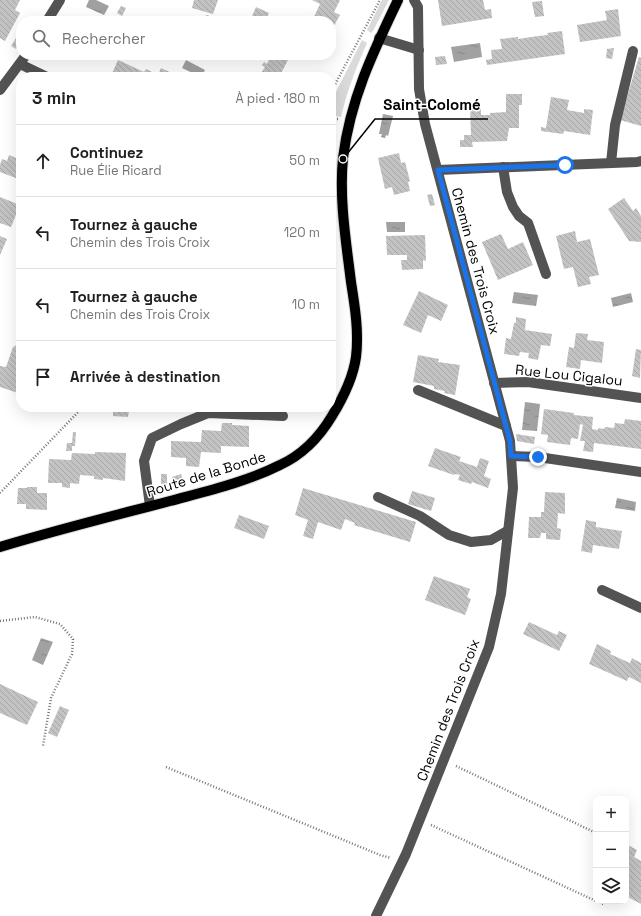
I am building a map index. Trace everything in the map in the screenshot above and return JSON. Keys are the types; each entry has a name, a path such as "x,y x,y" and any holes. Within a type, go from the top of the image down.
{"main road":[{"name":"Route de la Bonde","path":"336,409 350,383 356,358 357,324 343,215 342,178 346,138 354,101 370,56 398,0"},
{"name":"Route de la Bonde","path":"0,547 251,477 282,464 309,446 327,425 334,412"}],"street":[{"path":"50,16 60,0"},
{"name":"Chemin des Trois Croix","path":"376,916 404,860 489,647 501,594 513,488 510,441 425,124 419,89 418,7 414,0"},
{"path":"379,38 419,50"},
{"path":"611,163 615,125 633,51"},
{"path":"0,90 23,60"},
{"path":"20,64 37,72"},
{"path":"438,170 641,161"},
{"path":"503,167 507,192 513,207 528,223 546,274"},
{"name":"Rue Lou Cigalou","path":"494,383 528,382 641,398"},
{"path":"418,390 506,426"},
{"path":"150,506 144,460 152,438 208,413 283,416"},
{"path":"511,456 538,457 641,472"},
{"path":"378,496 420,516 450,535 471,542 491,540 508,531"},
{"path":"602,590 641,608"}],"path":[{"path":"336,83 380,0"},
{"path":"0,493 78,412"},
{"path":"0,621 35,617 60,624 73,639 72,654 51,698 43,746"},
{"path":"444,760 594,832"},
{"path":"166,767 380,855 404,860"},
{"path":"420,820 593,900"}],"shaded area":[{"path":"382,0 389,0 371,33 367,30"},
{"path":"362,40 367,43 352,80 341,117 336,116 336,92"}],"water":[{"path":"89,0 96,0 109,6 104,15 86,7"},
{"path":"480,43 482,57 454,62 451,47"},
{"path":"186,60 205,70 204,72 190,72 182,68"},
{"path":"383,114 393,116 388,136 386,135 385,138 381,137 382,134 379,134"},
{"path":"386,222 405,222 405,232 387,232"},
{"path":"514,292 538,295 536,306 512,303"},
{"path":"631,293 633,302 613,307 611,298"},
{"path":"525,402 540,404 537,431 522,430"},
{"path":"617,498 636,502 635,511 615,508"},
{"path":"41,638 53,642 43,665 32,660"}],"building":[{"path":"0,0 20,0 15,10 20,13 18,16 16,16 16,20 5,41 0,38"},
{"path":"194,0 218,0 213,14 192,8"},
{"path":"312,0 340,0 334,12 340,15 336,22 336,16 314,16 320,4"},
{"path":"438,0 483,0 485,10 491,9 492,18 442,26"},
{"path":"542,1 544,16 535,17 532,2"},
{"path":"121,6 126,8 122,16 117,13"},
{"path":"256,7 269,13 268,16 252,16"},
{"path":"618,9 621,36 580,42 577,25 607,20 605,11"},
{"path":"562,31 565,54 487,65 486,60 492,59 491,50 502,49 500,39 518,37 518,39 548,35 547,33"},
{"path":"16,38 16,49 11,46"},
{"path":"614,48 612,59 606,58 607,49"},
{"path":"445,56 447,64 436,65 435,57"},
{"path":"639,57 641,58 641,126 620,120"},
{"path":"118,60 144,72 113,72"},
{"path":"269,60 288,60 282,72 262,72 265,67 262,65 264,62 267,64"},
{"path":"161,68 170,72 159,72"},
{"path":"146,69 152,72 144,72"},
{"path":"506,94 522,94 522,105 519,105 519,128 509,128 507,141 472,142 473,147 460,147 460,140 464,140 464,135 471,135 470,107 481,107 481,115 506,112"},
{"path":"551,97 569,100 567,110 584,113 584,109 593,110 590,135 564,131 563,134 541,131 541,127 546,128"},
{"path":"399,153 401,163 405,162 410,181 408,182 410,191 394,195 392,187 385,189 378,158"},
{"path":"9,155 16,158 16,178 0,172 2,159 7,161"},
{"path":"432,194 435,205 430,206 427,195"},
{"path":"0,197 16,203 16,215 11,227 0,223"},
{"path":"624,198 633,211 636,208 641,216 641,242 629,241 608,209"},
{"path":"575,231 577,242 590,239 599,275 589,277 591,284 578,287 573,267 564,269 556,236"},
{"path":"501,234 508,249 523,242 533,265 498,280 482,242"},
{"path":"425,235 426,261 423,260 423,269 402,270 401,260 407,260 407,255 387,255 386,236"},
{"path":"0,236 7,239 0,255"},
{"path":"419,291 448,305 441,321 428,315 421,333 403,325"},
{"path":"516,317 526,319 525,330 552,334 550,346 541,345 538,360 528,358 529,353 520,352 519,356 504,354 506,338 511,339 514,323 516,323"},
{"path":"576,333 588,334 587,340 604,342 602,363 581,360 580,369 566,367 569,347 574,348"},
{"path":"16,346 16,392 0,387 0,366 6,367 13,347"},
{"path":"636,349 641,350 640,378 632,376"},
{"path":"418,355 439,359 438,362 460,365 455,395 434,389 434,386 413,382"},
{"path":"544,409 593,417 592,429 598,430 598,428 604,429 605,427 614,428 615,423 624,424 625,419 641,421 641,449 594,443 593,452 583,451 585,441 580,441 583,425 580,424 578,439 571,438 570,445 547,442 548,435 541,434"},
{"path":"113,412 129,412 128,417 113,416"},
{"path":"222,423 249,426 249,447 221,446 221,453 201,452 199,467 186,466 186,458 171,457 171,441 201,442 202,430 221,431"},
{"path":"73,432 76,432 75,446 72,446 72,451 66,451 67,443 72,443"},
{"path":"516,434 535,437 534,444 517,441"},
{"path":"435,448 461,457 459,461 477,467 480,458 489,461 484,476 491,479 488,488 472,482 471,484 458,480 460,475 454,475 428,466"},
{"path":"95,452 126,453 125,481 103,478 103,480 94,479 94,476 80,475 79,484 70,483 70,488 62,487 62,483 48,483 49,459 71,460 72,453 95,454"},
{"path":"161,474 167,474 167,484 161,484"},
{"path":"181,474 184,483 175,486 172,477"},
{"path":"37,487 37,493 47,493 47,510 26,509 26,504 17,504 18,488"},
{"path":"303,488 416,522 410,542 354,525 355,523 345,519 341,530 318,522 313,539 303,536 308,520 295,515"},
{"path":"412,491 435,498 431,511 408,504"},
{"path":"545,492 565,493 565,514 558,513 557,528 561,529 560,540 546,539 546,533 541,533 540,538 528,538 529,517 541,517 541,512 544,512"},
{"path":"239,515 269,526 264,539 234,528"},
{"path":"586,520 596,522 596,527 622,531 619,549 593,545 592,553 581,551"},
{"path":"434,576 470,589 467,597 471,599 465,615 425,600"},
{"path":"529,622 557,635 559,631 567,635 559,651 523,634"},
{"path":"597,644 611,651 610,654 630,663 632,658 641,663 641,683 629,677 627,681 589,664"},
{"path":"0,684 38,702 27,725 0,713"},
{"path":"60,706 69,710 57,737 48,733"},
{"path":"629,846 637,850 634,857 641,861 641,904 629,898"}],"place":[{"name":"Saint-Colomé","path":"343,159"}],"route":[{"path":"538,457 511,456 510,441 438,170 565,165"}]}
